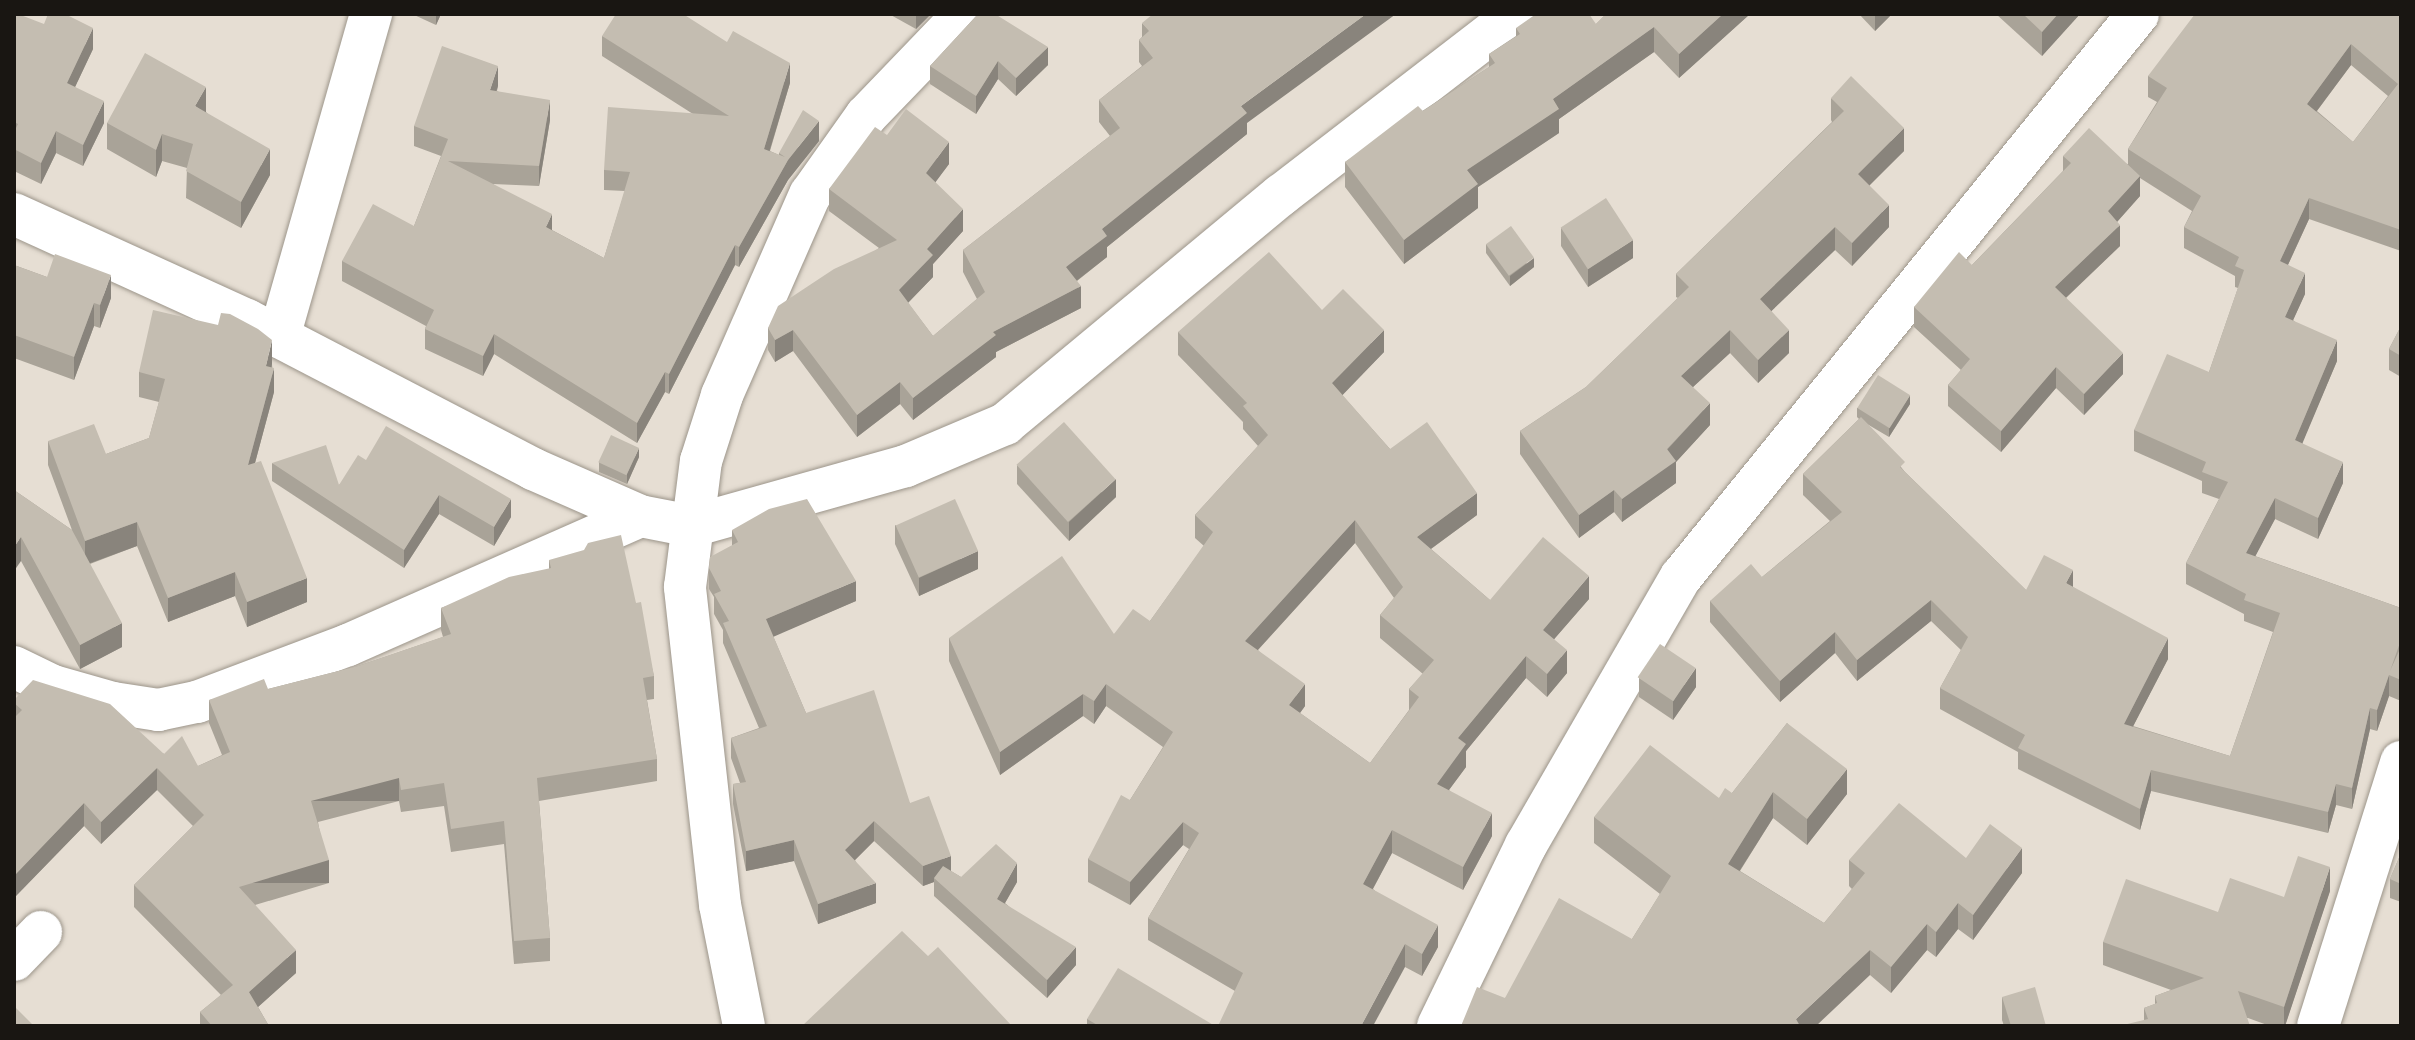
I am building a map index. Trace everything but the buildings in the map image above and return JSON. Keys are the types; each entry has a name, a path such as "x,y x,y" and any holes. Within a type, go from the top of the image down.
{"street":[{"path":"279,337 371,14"},
{"path":"744,1026 720,905 699,740 685,587 692,526 710,426 810,195 866,116 964,14"},
{"path":"14,214 279,337 533,469 640,516 692,526 906,466 1005,424 1281,195 1516,14"},
{"path":"1438,1026 1526,845 1681,577 2138,14"},
{"path":"14,667 53,686 113,703 158,710 197,702 348,645 640,516"},
{"path":"2318,1026 2401,762"}]}
